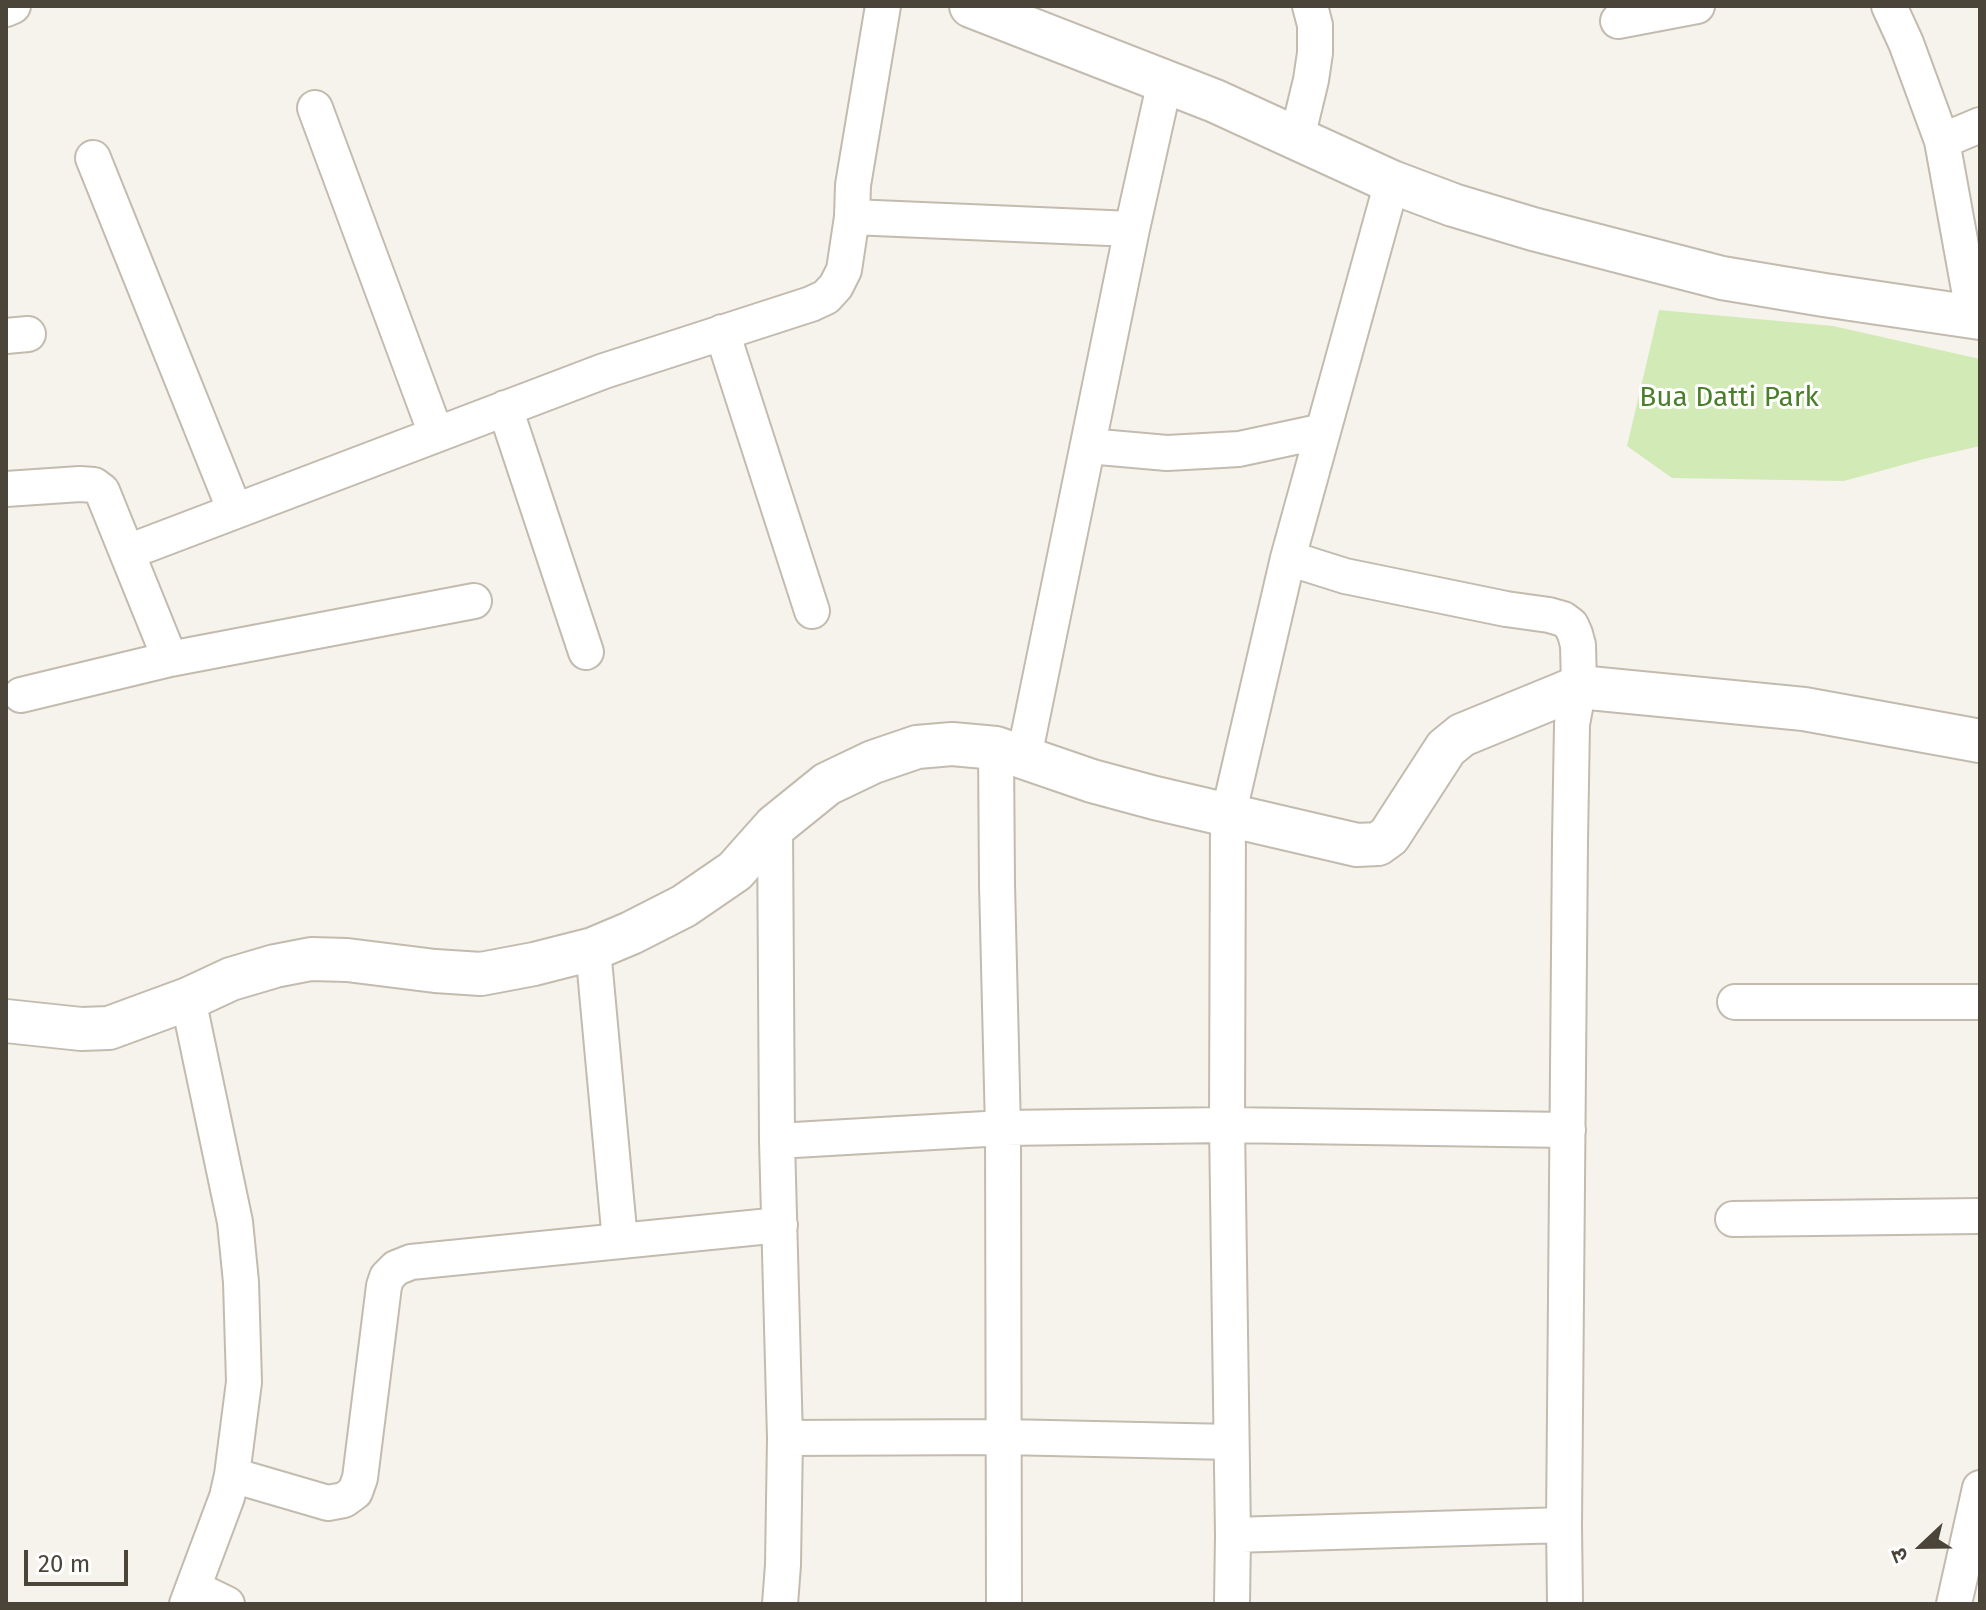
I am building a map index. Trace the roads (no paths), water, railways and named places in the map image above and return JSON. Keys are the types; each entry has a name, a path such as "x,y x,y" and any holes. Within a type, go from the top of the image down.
{"street":[{"path":"6,9 13,6"},
{"path":"128,552 604,371 826,297 844,270 853,185 883,6"},
{"path":"971,6 1215,101 1392,182 1453,205 1722,278 1977,318 1942,141 1889,6"},
{"path":"1297,138 1315,53 1315,25 1310,6"},
{"path":"1618,21 1697,6"},
{"path":"1004,1604 1003,1128 997,884 1010,753 1088,446 1165,81"},
{"path":"315,108 436,434"},
{"path":"1942,141 1980,125"},
{"path":"93,158 235,511"},
{"path":"1232,1604 1227,1125 1228,816 1288,558 1392,182"},
{"path":"852,217 1132,229"},
{"path":"722,332 812,611"},
{"path":"505,408 586,652"},
{"path":"1088,446 1167,453 1239,449 1323,431"},
{"path":"6,489 94,485 102,491 170,659"},
{"path":"1288,558 1345,576 1563,619 1571,625 1578,645 1579,687 1572,724 1565,1604"},
{"path":"21,695 170,659 474,601"},
{"path":"6,1021 81,1029 109,1028 188,999 231,979 311,959 481,974 593,949 684,906 735,871 775,826 827,784 873,762 917,747 952,744 1010,753 1092,781 1357,845 1378,844 1389,836 1446,748 1462,735 1579,687 1804,709 1980,741"},
{"path":"775,826 777,1141 785,1438 780,1604"},
{"path":"593,949 620,1241"},
{"path":"188,999 235,1222 241,1282 244,1382 227,1497 190,1596 227,1604"},
{"path":"1735,1002 1980,1002"},
{"path":"777,1141 1003,1128 1227,1125 1568,1130"},
{"path":"1733,1219 1980,1216"},
{"path":"232,1475 328,1503 344,1500 355,1492 360,1478 384,1286 387,1277 396,1268 411,1262 780,1225"},
{"path":"785,1438 1004,1437 1231,1442"},
{"path":"1954,1604 1980,1488"},
{"path":"1233,1535 1564,1525"}],"park label":[{"name":"Bua Datti Park","path":"1729,398"}]}
